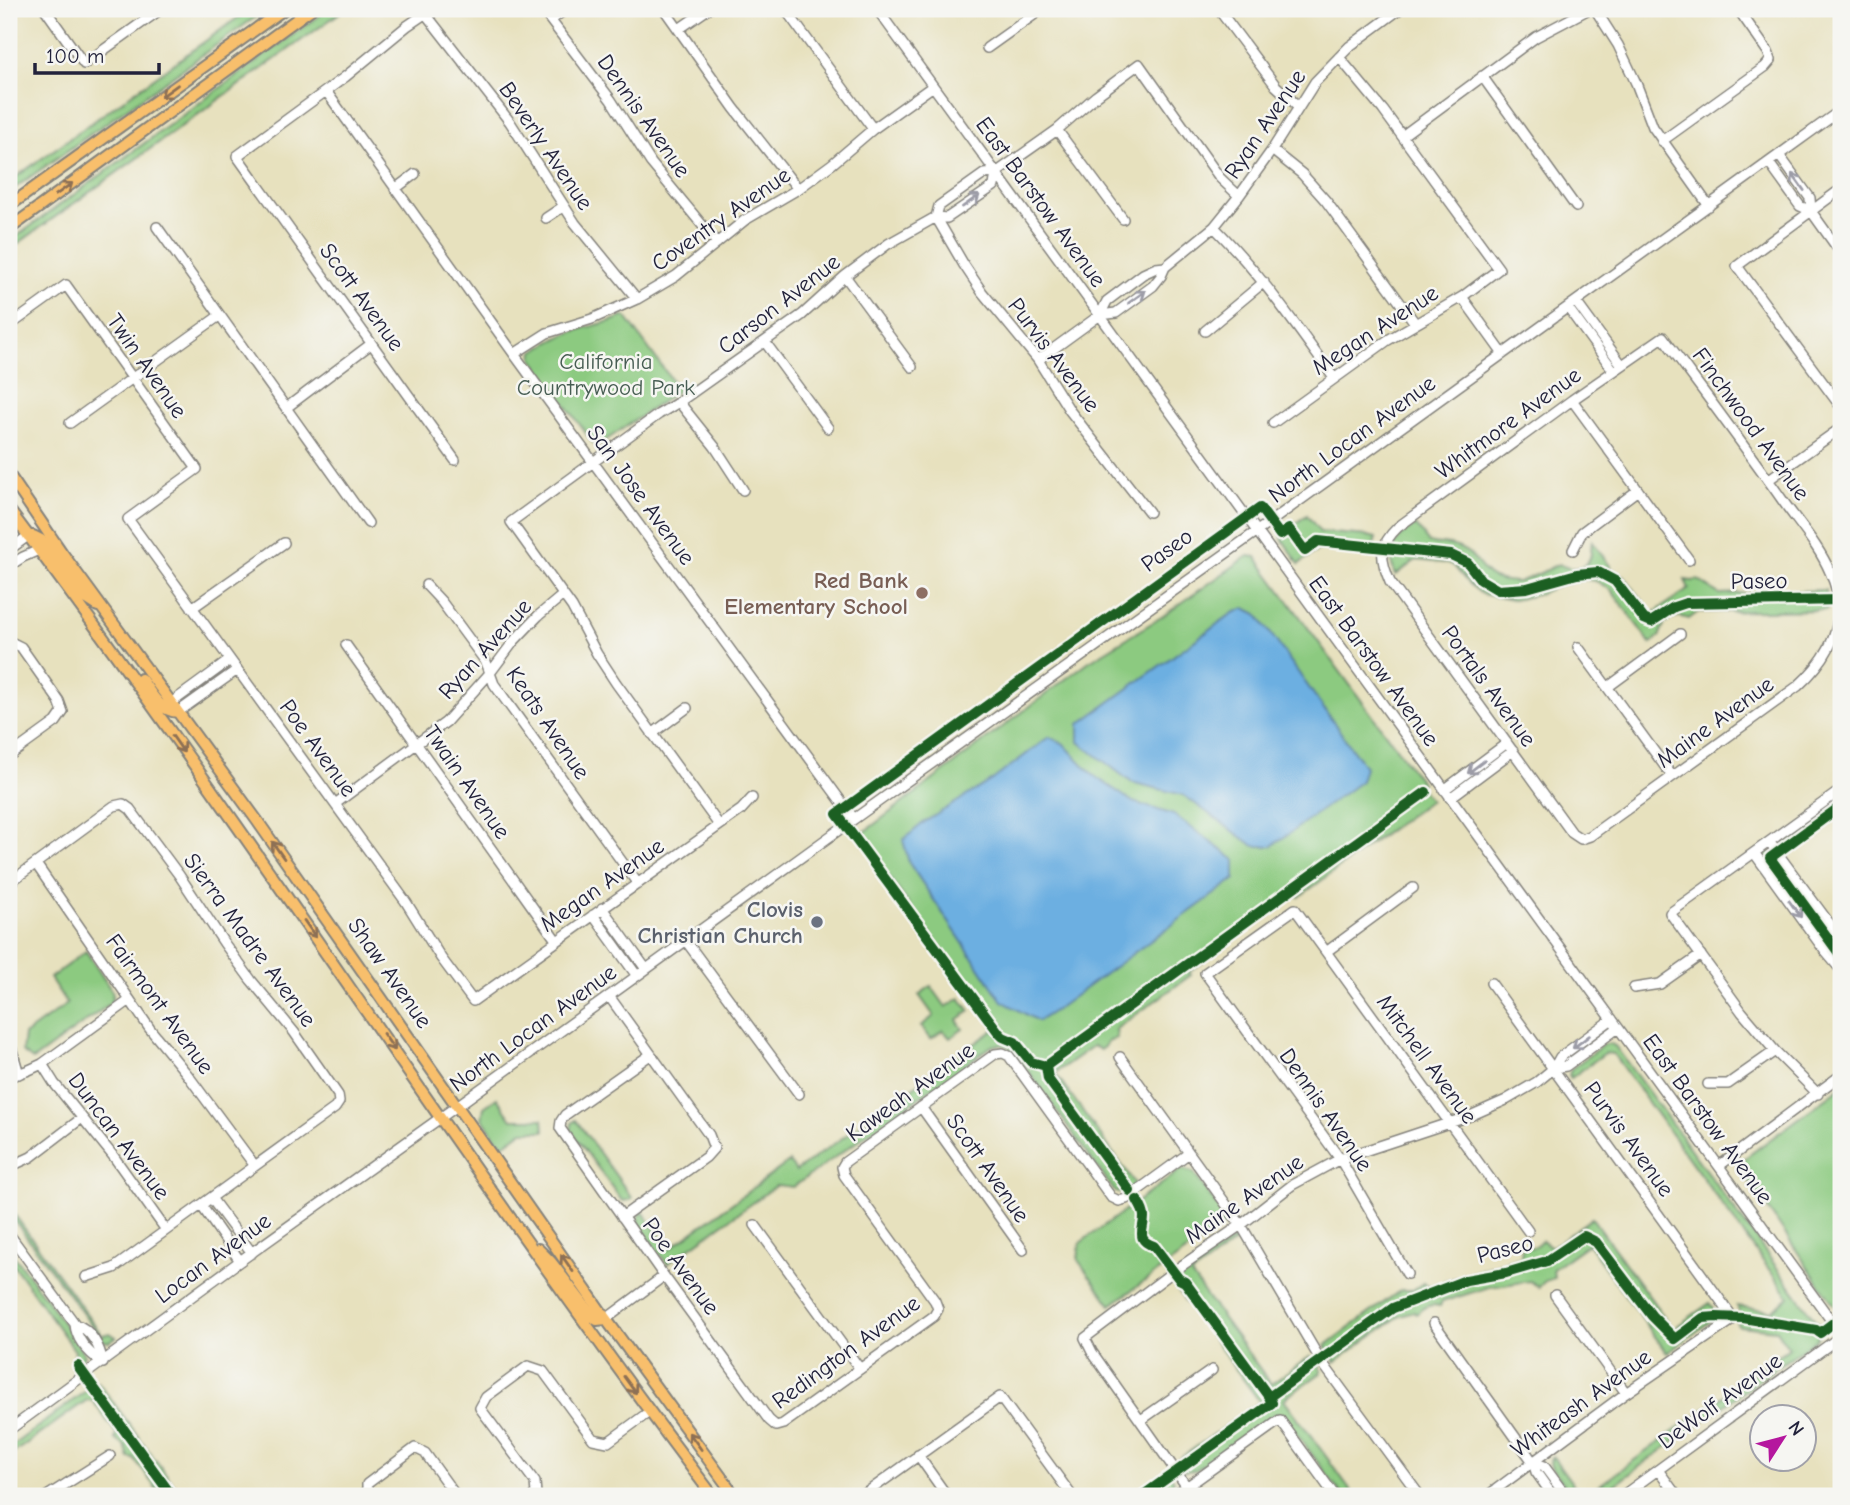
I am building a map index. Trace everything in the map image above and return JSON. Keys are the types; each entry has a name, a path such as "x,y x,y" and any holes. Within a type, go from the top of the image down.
{"main road":[{"path":"9,206 284,9"},
{"path":"9,229 311,9"},
{"name":"Shaw Avenue","path":"9,475 62,553 264,830 606,1319 736,1496"},
{"name":"Shaw Avenue","path":"9,510 295,908 524,1237 649,1412 713,1496"},
{"path":"28,536 41,540 81,595 103,610"},
{"path":"103,638 125,657 162,706 170,712 175,708"},
{"path":"524,1237 551,1262 593,1317 597,1320 606,1319"}],"street":[{"path":"45,9 85,65 161,9"},
{"name":"Dennis Avenue","path":"542,9 611,100 657,171 717,243"},
{"path":"551,20 566,9"},
{"path":"664,9 734,108 798,189"},
{"path":"679,29 708,9"},
{"path":"785,9 873,130"},
{"name":"East Barstow Avenue","path":"877,9 1841,1335"},
{"path":"988,48 1042,9"},
{"path":"1220,9 1276,86 1299,107"},
{"name":"Ryan Avenue","path":"1100,315 1115,313 1153,286 1165,267 1214,226 1272,150 1315,82 1350,46 1401,9"},
{"path":"1339,57 1369,91 1402,136 1548,29 1589,9"},
{"path":"1595,9 1618,45 1648,117 1709,206"},
{"path":"1662,141 1770,60 1768,52 1738,9"},
{"path":"326,91 428,11"},
{"name":"Beverly Avenue","path":"428,11 510,122 575,223 637,299"},
{"name":"Carson Avenue","path":"936,217 939,206 984,174 996,173 1057,130 1139,64 1220,178 1239,196"},
{"path":"1482,76 1576,207"},
{"name":"Coventry Avenue","path":"514,354 547,333 592,319 637,299 676,276 745,220 798,189 933,86"},
{"name":"Scott Avenue","path":"326,91 237,156 455,460"},
{"name":"San Jose Avenue","path":"326,91 514,354 854,819"},
{"name":"North Locan Avenue","path":"441,1118 1841,110"},
{"path":"1057,130 1123,219"},
{"name":"Megan Avenue","path":"1273,423 1388,340 1462,297 1499,270 1402,136"},
{"path":"1272,150 1302,174 1325,201 1415,323"},
{"path":"1779,155 1810,198 1811,211"},
{"path":"1769,163 1800,206 1811,211 1841,253"},
{"name":"Carson Avenue","path":"563,595 511,522 659,414 802,315 845,276 888,244 936,217 947,218 994,186 996,173"},
{"path":"395,189 415,174"},
{"path":"1841,189 1737,266 1841,407"},
{"path":"546,218 564,206"},
{"name":"Purvis Avenue","path":"936,217 982,292 1038,360 1070,411 1149,512"},
{"path":"1214,226 1264,282 1334,378"},
{"path":"157,227 368,523"},
{"name":"Ryan Avenue","path":"1100,315 1107,301 1143,274 1165,267"},
{"path":"845,276 912,367"},
{"path":"1205,331 1264,282"},
{"name":"Twin Avenue","path":"9,326 66,285 197,469 128,519"},
{"path":"1462,297 1503,354"},
{"path":"1572,305 1618,368"},
{"path":"1038,360 1100,315"},
{"path":"70,423 219,316"},
{"name":"Whitmore Avenue","path":"1383,548 1388,537 1398,527 1663,337"},
{"name":"Finchwood Avenue","path":"1663,337 1822,556 1835,585 1840,609"},
{"path":"765,342 828,428"},
{"path":"286,408 372,344"},
{"path":"1572,400 1689,560"},
{"path":"679,402 715,447 743,490"},
{"path":"1769,480 1841,428"},
{"path":"1573,550 1582,532 1638,490"},
{"name":"Poe Avenue","path":"128,519 406,902 473,1001"},
{"path":"9,550 28,536"},
{"path":"192,608 284,542"},
{"name":"Portals Avenue","path":"1383,548 1382,565 1390,582 1572,833 1581,839"},
{"path":"9,566 39,550"},
{"name":"Keats Avenue","path":"426,585 441,601 486,663 494,684 638,884"},
{"path":"563,595 597,654 719,825"},
{"name":"Ryan Avenue","path":"335,804 446,722 490,673 514,641 563,595"},
{"name":"Maine Avenue","path":"1581,839 1590,836 1814,671 1827,653 1840,609"},
{"path":"1608,687 1680,634"},
{"path":"9,756 56,722 62,712 59,701 21,647 10,641"},
{"name":"Twain Avenue","path":"346,645 556,940"},
{"path":"1578,647 1672,776"},
{"path":"175,708 230,660"},
{"path":"175,708 237,670"},
{"path":"652,734 687,708"},
{"path":"1447,794 1510,747"},
{"path":"1818,1094 1775,1051 1742,1012 1671,913 1841,790"},
{"name":"Megan Avenue","path":"473,1001 741,810 752,798"},
{"name":"Sierra Madre Avenue","path":"36,863 114,806 123,804 130,808 251,980 294,1032 338,1095 339,1102 335,1108 255,1166"},
{"path":"1770,843 1841,939"},
{"path":"1755,854 1841,970"},
{"path":"9,883 36,863"},
{"name":"Fairmont Avenue","path":"36,863 150,1029 255,1166"},
{"path":"1326,952 1413,888"},
{"path":"602,908 646,969"},
{"name":"Mitchell Avenue","path":"1205,973 1294,909 1528,1231"},
{"path":"593,915 637,976"},
{"path":"686,941 799,1094"},
{"path":"1634,988 1660,984 1701,955"},
{"name":"Dennis Avenue","path":"1205,973 1340,1159 1407,1274"},
{"name":"Purvis Avenue","path":"1491,983 1734,1319"},
{"path":"609,996 709,1135 714,1148 706,1157 622,1217"},
{"path":"9,1077 42,1064 130,1000"},
{"name":"Maine Avenue","path":"1141,1420 1092,1352 1085,1338 1292,1185 1340,1159 1470,1116 1506,1100 1537,1082 1554,1068 1560,1057 1612,1018"},
{"name":"Maine Avenue","path":"1554,1068 1566,1066 1618,1028"},
{"path":"9,1040 19,1074"},
{"path":"1708,1084 1728,1084 1775,1051"},
{"name":"Kaweah Avenue","path":"938,1309 935,1301 844,1175 842,1167 845,1162 995,1054 1003,1053 1009,1056 1111,1197 1119,1201 1126,1199 1189,1153"},
{"name":"Poe Avenue","path":"650,1055 565,1115 560,1125 564,1136 664,1276 776,1426"},
{"path":"1119,1057 1241,1224 1321,1361 1420,1496"},
{"name":"Duncan Avenue","path":"42,1064 166,1230"},
{"path":"1719,1166 1841,1075"},
{"name":"Scott Avenue","path":"921,1107 1023,1250"},
{"path":"9,1167 31,1157 82,1118"},
{"name":"Locan Avenue","path":"9,1430 441,1118"},
{"path":"86,1278 114,1268 255,1166"},
{"path":"211,1198 252,1253"},
{"name":"Duncan Avenue","path":"201,1205 240,1261"},
{"path":"755,1225 860,1369"},
{"path":"9,1234 75,1324 75,1334 92,1356 103,1363"},
{"path":"606,1319 664,1276"},
{"path":"1555,1295 1626,1393"},
{"name":"Redington Avenue","path":"776,1426 783,1424 934,1316 938,1309"},
{"name":"Whiteash Avenue","path":"1487,1496 1626,1393 1734,1319"},
{"path":"1434,1323 1533,1462 1536,1472 1553,1496"},
{"name":"DeWolf Avenue","path":"1622,1496 1841,1335"},
{"path":"533,1496 536,1494 534,1482 480,1408 486,1397 496,1389 528,1366 543,1371 593,1439 608,1442 649,1412"},
{"path":"1187,1487 1141,1420 1212,1370"},
{"path":"862,1496 1000,1397 1072,1496"},
{"path":"1174,1496 1280,1420 1335,1496"},
{"path":"367,1496 367,1484 415,1448 425,1453 456,1496"},
{"path":"918,1455 947,1496"},
{"path":"47,1496 110,1456"},
{"path":"1533,1462 1545,1466 1566,1496"},
{"path":"1658,1470 1677,1496"}],"green space":[{"path":"250,9 267,9 9,192 9,182"},
{"path":"328,9 345,9 9,250 9,242"},
{"name":"California Countrywood Park","path":"625,316 679,390 599,445 593,443 533,359 534,351 569,333"},
{"path":"1307,515 1320,532 1376,538 1371,555 1319,549 1299,564 1282,539 1282,533"},
{"path":"1416,525 1429,543 1462,549 1487,574 1498,580 1515,582 1528,579 1559,564 1572,568 1584,565 1590,558 1592,540 1612,569 1625,577 1652,614 1689,589 1685,580 1698,580 1719,594 1826,590 1827,610 1698,612 1689,619 1679,616 1665,622 1659,637 1651,644 1611,590 1596,581 1584,579 1513,600 1482,594 1469,584 1454,566 1444,563 1416,560 1396,575 1391,552 1397,540"},
{"path":"1248,556 1256,557 1422,783 1419,786 1430,800 1299,897 1296,895 1189,972 1191,975 1116,1029 1117,1038 1108,1042 1101,1050 1093,1046 1055,1073 1134,1182 1130,1191 1124,1194 1115,1192 1015,1053 1005,1045 996,1045 793,1187 777,1185 667,1264 637,1223 640,1214 643,1212 669,1249 789,1162 796,1171 998,1027 859,836 1088,662 1163,616"},
{"path":"1841,801 1841,813 1786,853 1782,844"},
{"path":"1769,852 1775,854 1841,947 1841,962 1767,864 1764,855"},
{"path":"86,951 113,993 111,1003 33,1060 22,1052 24,1035 67,1004 50,978"},
{"path":"931,986 946,1007 960,998 970,1011 957,1020 963,1029 950,1038 943,1030 931,1039 921,1026 934,1016 919,995"},
{"path":"1604,1044 1615,1046 1818,1324 1820,1332 1816,1339 1599,1496 1572,1496 1551,1467 1550,1461 1553,1457 1580,1494 1586,1495 1789,1348 1776,1330 1737,1324 1740,1315 1737,1306 1771,1311 1789,1297 1613,1054 1605,1053 1571,1078 1569,1075 1571,1069"},
{"path":"1841,1087 1841,1313 1737,1164"},
{"path":"497,1098 512,1119 543,1119 544,1131 523,1131 502,1146 482,1118 484,1107"},
{"path":"576,1120 632,1198 630,1200 622,1201 571,1131 572,1123"},
{"path":"1182,1169 1193,1172 1225,1217 1224,1225 1111,1305 1078,1260 1080,1243"},
{"path":"9,1207 102,1335 110,1333 116,1337 109,1342 103,1341 9,1213"},
{"path":"1592,1218 1673,1329 1710,1303 1716,1311 1715,1318 1667,1353 1588,1244 1553,1269 1554,1278 1539,1287 1530,1281 1489,1287 1442,1302 1440,1306 1427,1306 1417,1314 1414,1312 1398,1317 1335,1362 1325,1346 1401,1290 1413,1290 1423,1283 1428,1287 1521,1257 1522,1248 1534,1247 1542,1240 1552,1247"},
{"path":"1237,1237 1239,1239 1191,1275 1271,1384 1311,1356 1320,1366 1322,1372 1284,1399 1355,1496 1343,1496 1284,1417 1278,1414 1196,1470 1185,1471 1179,1462 1179,1459 1260,1402 1170,1280"},
{"path":"9,1249 84,1354 82,1361 74,1367 75,1351 9,1259"},
{"path":"98,1382 182,1496 162,1496 134,1459 129,1458 125,1446 115,1439 117,1434 93,1401 87,1400 9,1456 9,1448"},
{"path":"1167,1471 1174,1480 1166,1490 1156,1495 1132,1496"}],"water":[{"path":"1245,608 1257,614 1365,767 1361,781 1272,846 1254,846 1183,795 1131,782 1079,742 1079,724 1233,613"},
{"path":"1049,737 1063,743 1093,775 1133,802 1174,815 1235,860 1235,879 1038,1021 1002,1001 909,863 903,840 923,823 995,778"}],"cycle path":[{"name":"Paseo","path":"1046,1066 1031,1062 1015,1042 999,1033 837,814 1260,508 1280,535 1289,529 1305,551 1318,541 1451,555 1468,563 1481,580 1498,590 1527,588 1577,574 1598,572 1615,581 1644,619 1651,622 1674,607 1686,603 1841,600"},
{"path":"1130,1191 1048,1079 1046,1066 1426,792"},
{"path":"1841,806 1770,858 1841,956"},
{"path":"1137,1200 1144,1215 1144,1241 1154,1246 1179,1279 1185,1282 1269,1397"},
{"name":"Paseo","path":"1142,1496 1272,1403 1269,1397 1393,1308 1466,1280 1506,1273 1547,1261 1584,1236 1596,1242 1652,1316 1675,1339 1703,1318 1743,1318 1816,1330 1820,1333 1841,1317"},
{"path":"78,1366 172,1496"}],"place":[{"name":"Red Bank Elementary School","path":"922,593"},
{"name":"Clovis Christian Church","path":"817,922"}]}
